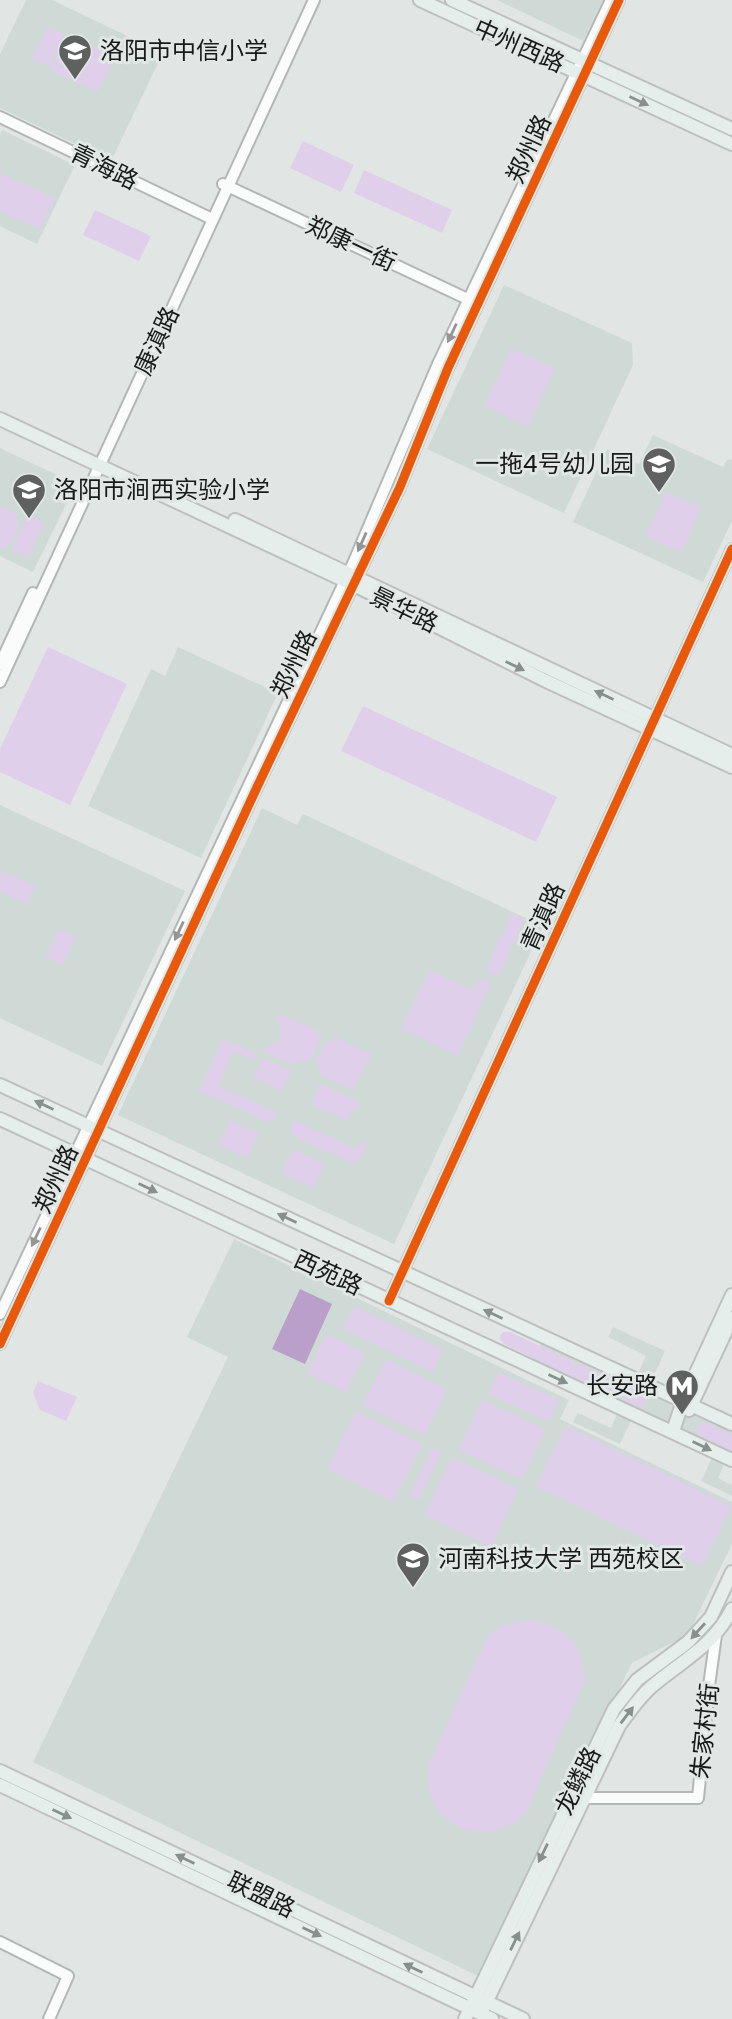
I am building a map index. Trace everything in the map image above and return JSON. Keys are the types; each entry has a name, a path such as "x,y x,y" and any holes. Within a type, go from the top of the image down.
{"main road":[{"name":"中州西路","path":"421,0 732,129"},
{"name":"中州西路","path":"452,0 732,144"},
{"name":"景华路","path":"0,410 99,461"},
{"name":"景华路","path":"0,419 99,461 351,579 652,724 732,767"},
{"name":"景华路","path":"652,724 732,755"},
{"name":"西苑路","path":"0,1085 732,1424"},
{"name":"西苑路","path":"0,1119 732,1460"},
{"path":"687,1403 732,1295"},
{"path":"673,1431 732,1318"},
{"name":"龙鳞路","path":"478,2011 614,1709 637,1680 688,1642 711,1617 732,1572"},
{"name":"龙鳞路","path":"478,2011 619,1726 637,1701 716,1635 732,1609"},
{"name":"联盟路","path":"0,1771 478,2011"},
{"name":"联盟路","path":"0,1785 478,2011 523,2019"}],"street":[{"name":"康滇路","path":"0,682 308,0"},
{"name":"康滇路","path":"0,664 99,461 314,0"},
{"name":"郑州路","path":"584,68 611,0"},
{"name":"郑州路","path":"0,1314 75,1152 93,1128 351,579 400,487 473,301 619,0"},
{"name":"青海路","path":"0,117 208,217"},
{"name":"郑康一街","path":"226,185 473,301"},
{"name":"青滇路","path":"389,1301 732,550"},
{"name":"郑州路","path":"0,1344 87,1158 93,1128"},
{"name":"朱家村街","path":"585,1798 698,1798 716,1635"},
{"path":"0,1942 68,1976 49,2019"}],"shaded area":[{"name":"洛阳市中信小学","path":"26,0 52,0 163,53 111,161 0,108 0,54"},
{"path":"497,0 603,0 583,41"},
{"path":"47,26 64,34 49,66 32,58"},
{"path":"67,35 115,57 98,92 50,70"},
{"path":"2,130 75,165 37,244 0,226"},
{"path":"303,141 354,165 341,192 290,168"},
{"path":"364,170 452,210 442,233 354,193"},
{"path":"0,173 55,198 40,229 0,211"},
{"path":"95,210 151,236 139,261 83,235"},
{"path":"504,285 632,343 633,365 564,513 427,449"},
{"path":"511,348 555,368 528,426 484,406"},
{"name":"一拖4号幼儿园","path":"653,435 723,467 728,459 732,460 732,521 703,582 573,522 607,449 639,464"},
{"name":"洛阳市涧西实验小学","path":"0,448 76,484 33,572 0,556"},
{"path":"666,492 701,508 681,552 645,536"},
{"path":"0,506 16,513 18,524 13,539 0,549"},
{"path":"28,515 44,523 28,557 12,550"},
{"path":"48,647 127,684 70,805 0,772 0,749"},
{"path":"178,647 278,693 201,858 88,806 151,669 165,676"},
{"path":"363,706 557,797 536,842 341,751"},
{"path":"0,805 185,891 102,1066 0,1018"},
{"path":"262,808 297,825 303,814 543,926 394,1244 118,1115"},
{"path":"3,871 35,886 27,904 0,891"},
{"path":"511,913 524,919 499,976 486,970"},
{"path":"58,929 75,937 63,965 46,957"},
{"path":"429,970 473,990 479,978 491,983 458,1055 401,1029"},
{"path":"283,1015 319,1031 317,1036 320,1040 310,1061 295,1061 293,1065 262,1051 281,1039 281,1023 274,1019"},
{"path":"334,1036 371,1054 353,1090 319,1074 320,1068 316,1062 325,1043 331,1041"},
{"path":"223,1039 255,1053 252,1060 233,1051 218,1086 278,1113 275,1120 268,1122 199,1091"},
{"path":"263,1058 291,1071 282,1091 254,1078"},
{"path":"320,1084 360,1102 347,1121 311,1104"},
{"path":"230,1120 259,1133 247,1158 218,1145"},
{"path":"293,1120 357,1149 361,1141 367,1144 360,1160 352,1163 293,1136 290,1127"},
{"path":"293,1149 324,1164 313,1188 281,1173"},
{"name":"河南科技大学 西苑校区","path":"234,1239 569,1400 560,1419 732,1502 732,1544 688,1635 632,1663 480,1977 33,1762 228,1357 187,1337"},
{"path":"300,1289 332,1304 305,1364 272,1349"},
{"path":"354,1306 443,1350 432,1372 343,1328"},
{"path":"613,1327 665,1351 651,1382 732,1421 732,1457 728,1456 718,1478 732,1485 732,1496 701,1481 716,1450 635,1412 620,1444 573,1422 578,1413 611,1428 621,1405 531,1363 545,1333 637,1376 646,1356 608,1337"},
{"path":"503,1332 510,1332 644,1394 647,1398 645,1405 638,1407 504,1344 499,1338"},
{"path":"326,1334 365,1353 346,1392 307,1373"},
{"path":"386,1359 447,1390 424,1435 363,1405"},
{"path":"498,1372 559,1400 549,1422 488,1394"},
{"path":"38,1381 77,1397 66,1421 40,1410 33,1393"},
{"path":"482,1400 545,1429 522,1479 459,1450"},
{"path":"356,1411 422,1444 393,1502 327,1468"},
{"path":"700,1423 708,1423 732,1435 732,1451 698,1435 696,1428"},
{"path":"566,1426 731,1506 702,1566 536,1486"},
{"path":"432,1448 441,1452 418,1500 409,1496"},
{"path":"452,1457 518,1489 491,1547 424,1515"},
{"path":"529,1620 552,1626 569,1639 581,1657 585,1681 527,1810 520,1818 501,1829 479,1832 458,1827 443,1815 434,1803 429,1788 429,1763 487,1637 501,1626"}],"cycle path":[{"path":"0,1344 258,785 400,487 448,368 619,0"},
{"path":"389,1301 732,549"}],"place":[{"name":"洛阳市中信小学","path":"75,81"},
{"name":"一拖4号幼儿园","path":"659,494"},
{"name":"洛阳市涧西实验小学","path":"29,520"},
{"name":"长安路","path":"682,1416"},
{"name":"河南科技大学 西苑校区","path":"413,1589"}]}
